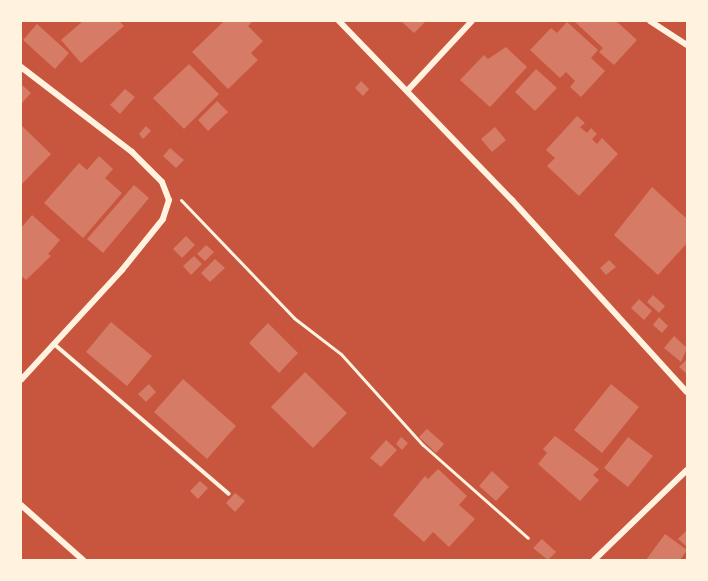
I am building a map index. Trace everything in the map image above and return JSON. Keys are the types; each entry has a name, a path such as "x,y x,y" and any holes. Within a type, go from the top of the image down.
{"street":[{"path":"339,21 408,90 687,392"},
{"path":"408,90 472,21"},
{"path":"650,21 687,45"},
{"path":"21,67 99,124 162,182 169,200 163,219 21,380"},
{"path":"594,560 687,470"},
{"path":"21,505 83,560"}],"lane":[{"path":"54,344 229,494"}],"path":[{"path":"162,182 294,318 341,354 423,445 528,538"}],"building":[{"path":"83,21 119,21 124,26 81,63 61,40"},
{"path":"224,21 253,21 248,26 263,41 251,53 258,60 228,89 192,52"},
{"path":"401,21 424,21 425,22 414,33"},
{"path":"574,21 616,21 637,40 614,65 599,52 603,48"},
{"path":"567,22 598,50 591,58 605,71 581,97 570,87 575,81 566,72 560,78 530,50 551,28 557,33"},
{"path":"37,24 69,53 55,69 23,40"},
{"path":"506,47 527,67 490,107 460,80 484,55 488,59"},
{"path":"189,64 219,94 184,129 153,98"},
{"path":"536,69 557,88 535,111 515,92"},
{"path":"361,81 369,89 363,96 355,88"},
{"path":"21,84 31,93 21,104"},
{"path":"125,89 135,97 120,114 110,105"},
{"path":"217,101 228,112 208,131 198,120"},
{"path":"577,116 585,123 580,127 587,133 591,128 597,134 592,139 597,144 602,138 618,154 579,196 547,166 555,158 546,150"},
{"path":"21,125 51,154 21,185"},
{"path":"146,126 151,131 143,139 139,134"},
{"path":"495,127 506,140 492,152 481,139"},
{"path":"170,148 184,160 176,168 163,156"},
{"path":"99,156 113,169 105,178 122,193 83,238 44,203 79,163 87,170"},
{"path":"134,185 149,198 103,253 87,239"},
{"path":"652,187 687,219 687,243 658,275 614,235"},
{"path":"32,215 60,240 48,254 51,256 26,280 21,276 21,228"},
{"path":"186,236 195,245 182,258 173,249"},
{"path":"206,245 214,252 205,261 197,254"},
{"path":"194,256 202,264 191,275 183,266"},
{"path":"215,259 225,268 210,282 201,273"},
{"path":"609,260 616,267 606,275 600,268"},
{"path":"653,295 665,306 659,313 647,302"},
{"path":"639,299 652,311 644,320 631,308"},
{"path":"659,317 668,326 662,333 653,325"},
{"path":"111,322 152,356 127,386 86,352"},
{"path":"268,323 298,353 279,373 249,343"},
{"path":"674,336 687,348 681,362 664,348"},
{"path":"687,359 687,374 679,367"},
{"path":"305,372 347,413 313,448 271,407"},
{"path":"183,379 236,426 207,459 154,412"},
{"path":"149,384 156,392 146,402 138,394"},
{"path":"611,384 639,407 602,453 574,430"},
{"path":"427,429 444,444 436,453 419,437"},
{"path":"555,436 599,469 593,475 599,480 580,501 538,464 547,453 543,449"},
{"path":"401,437 408,443 402,450 396,444"},
{"path":"628,437 653,456 628,487 604,468"},
{"path":"386,440 397,450 381,467 370,458"},
{"path":"438,469 467,496 459,505 475,519 449,547 433,532 424,542 393,515 425,476 428,479"},
{"path":"492,471 509,487 496,501 479,486"},
{"path":"200,481 208,488 198,499 190,491"},
{"path":"235,493 245,501 235,512 226,503"},
{"path":"687,530 687,547 678,539"},
{"path":"665,534 687,550 680,560 646,560"},
{"path":"542,539 556,552 548,560 533,548"}]}
